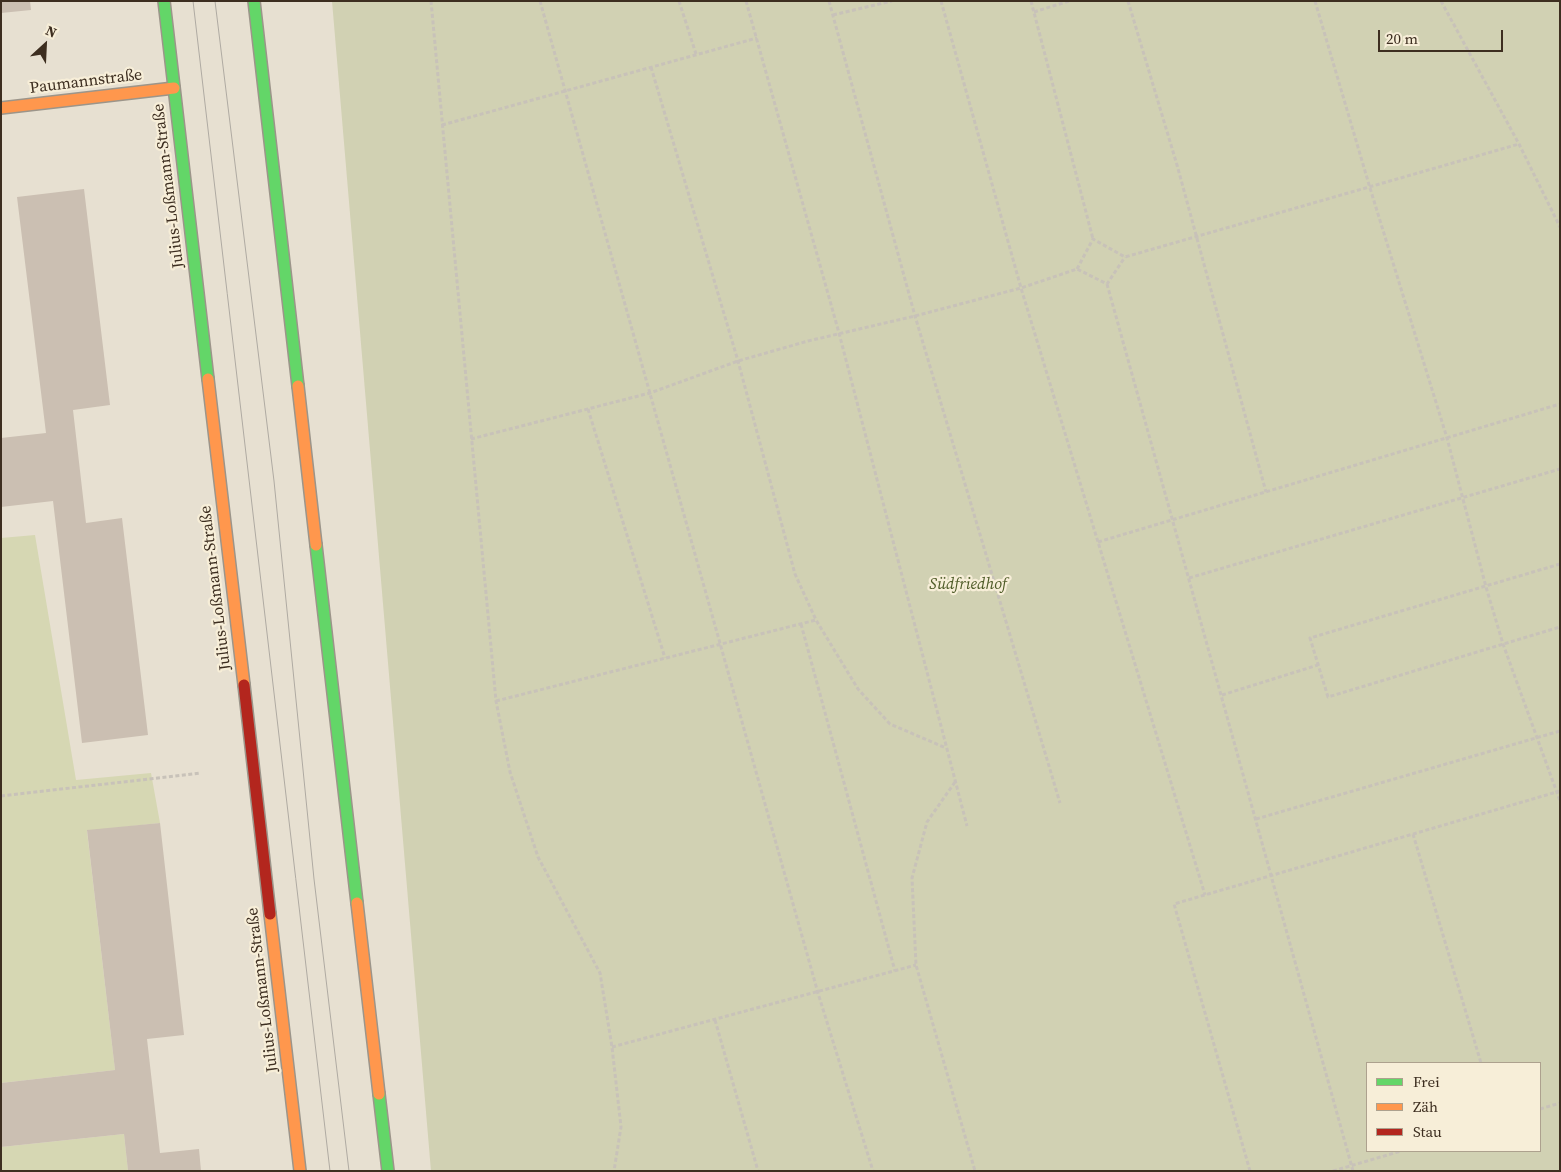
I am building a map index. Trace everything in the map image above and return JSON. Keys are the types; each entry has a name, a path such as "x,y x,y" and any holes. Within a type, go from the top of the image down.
{"main road":[{"name":"Julius-Loßmann-Straße","path":"164,1 300,1171"},
{"path":"254,1 388,1171"},
{"name":"Paumannstraße","path":"1,108 174,88"}],"path":[{"path":"431,1 496,701 510,772 538,857 600,973 612,1048 621,1127 614,1171"},
{"path":"540,1 818,993 873,1171"},
{"path":"680,1 696,54"},
{"path":"746,1 839,333 967,826"},
{"path":"829,1 915,316 1060,803"},
{"path":"833,16 892,1"},
{"path":"941,1 1021,288 1205,895"},
{"path":"471,438 650,393 738,361 839,333 915,316 1021,288 1077,269 1093,239 1030,1"},
{"path":"1034,12 1069,1"},
{"path":"1128,1 1196,237 1266,492"},
{"path":"1315,1 1370,188 1448,438 1486,587 1503,644 1558,791 1560,802"},
{"path":"1440,1 1519,144 1560,227"},
{"path":"442,125 757,38"},
{"path":"651,67 738,361 795,574 816,620 858,689 890,724 946,748"},
{"path":"1107,284 1125,257 1519,144"},
{"path":"1093,239 1125,257"},
{"path":"1077,269 1107,284 1353,1171"},
{"path":"1098,542 1560,404"},
{"path":"588,409 665,658"},
{"path":"1189,578 1560,470"},
{"path":"1560,564 1310,638 1328,697 1560,627"},
{"path":"496,701 816,620"},
{"path":"801,624 895,971"},
{"path":"1222,695 1318,665"},
{"path":"1256,820 1560,731"},
{"path":"1,796 201,773"},
{"path":"956,781 927,822 912,878 916,965 975,1171"},
{"path":"1250,1171 1174,904 1558,791"},
{"path":"1413,834 1481,1062"},
{"path":"612,1048 916,965"},
{"path":"715,1020 758,1171"},
{"path":"1541,1109 1560,1103"},
{"path":"1333,1171 1398,1152"}],"green space":[{"name":"Südfriedhof","path":"332,1 1560,1 1560,1171 431,1171"},
{"path":"35,535 76,780 151,773 160,823 87,831 115,1070 1,1083 1,538"},
{"path":"124,1134 128,1171 1,1171 1,1147"}],"building":[{"path":"1,1 30,1 31,10 1,13"},
{"path":"84,189 110,405 73,410 86,523 122,518 148,735 82,743 53,501 1,507 1,438 46,433 17,197"},
{"path":"160,823 184,1035 147,1039 160,1153 199,1149 201,1171 128,1171 124,1134 1,1147 1,1083 115,1070 87,830"}],"tram line":[{"path":"193,1 330,1171"},
{"path":"215,1 274,481 314,879 349,1171"}],"traffic: fast":[{"path":"164,1 208,379"},
{"path":"254,1 298,386"},
{"path":"316,545 357,903"},
{"path":"379,1094 388,1171"}],"traffic: slow":[{"path":"1,108 174,88"},
{"path":"208,379 244,685"},
{"path":"298,386 316,545"},
{"path":"357,903 379,1094"},
{"path":"270,914 300,1171"}],"traffic: jam":[{"path":"244,685 270,914"}]}
